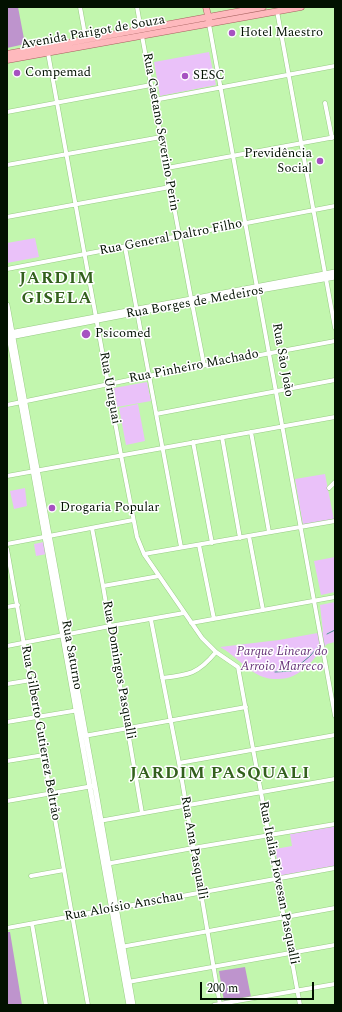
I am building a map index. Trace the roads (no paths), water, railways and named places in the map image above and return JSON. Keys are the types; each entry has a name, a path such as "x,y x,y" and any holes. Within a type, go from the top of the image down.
{"main road":[{"name":"Rua São João","path":"206,7 209,20"},
{"name":"Avenida Parigot de Souza","path":"7,60 209,20 263,7"},
{"name":"Avenida Parigot de Souza","path":"209,20 301,7"},
{"name":"Avenida Parigot de Souza","path":"7,54 86,40 142,33"}],"street":[{"path":"80,7 86,40"},
{"name":"Rua Caetano Severino Perin","path":"137,7 204,365"},
{"path":"277,11 335,328"},
{"name":"Rua São João","path":"209,20 335,716"},
{"name":"Rua Uruguai","path":"48,53 137,537 144,554 202,638 216,652 238,667"},
{"path":"154,100 335,66"},
{"path":"7,112 151,85"},
{"path":"166,168 333,137 325,104"},
{"path":"7,165 161,137"},
{"path":"7,217 170,187"},
{"name":"Rua General Daltro Filho","path":"7,269 335,206"},
{"path":"125,246 181,547"},
{"path":"325,276 335,272"},
{"name":"Rua Borges de Medeiros","path":"10,335 325,276 335,277"},
{"name":"Rua Saturno","path":"7,305 10,335 99,820 127,983 129,1005"},
{"name":"Rua Saturno","path":"7,325 10,335"},
{"name":"Rua Pinheiro Machado","path":"7,405 204,365 335,342"},
{"path":"156,414 335,380"},
{"path":"7,476 335,418"},
{"path":"251,432 269,532"},
{"path":"222,438 240,538"},
{"path":"193,442 212,543"},
{"path":"329,488 335,482"},
{"path":"7,544 133,520"},
{"path":"144,554 335,521"},
{"name":"Rua Domingos Pasqualli","path":"92,528 142,813"},
{"path":"249,536 263,610"},
{"path":"199,545 214,619"},
{"name":"Rua Gilberto Gutierrez Beltrão","path":"7,549 88,1005"},
{"path":"103,586 159,576"},
{"path":"191,623 335,597"},
{"path":"7,606 18,605"},
{"path":"7,646 65,634 184,614"},
{"name":"Rua Ana Pasqualli","path":"151,620 179,763 220,1004"},
{"path":"162,678 183,676 195,672 207,663 216,652"},
{"name":"Rua Italia Piovesan Pasqualli","path":"238,667 300,1005"},
{"path":"7,684 31,680"},
{"path":"84,736 246,707"},
{"path":"7,722 79,710"},
{"path":"179,763 335,735"},
{"path":"7,761 44,755"},
{"path":"99,820 335,779"},
{"path":"7,801 93,786"},
{"path":"106,864 335,824"},
{"name":"Rua Aloísio Anschau","path":"7,928 335,868"},
{"path":"31,876 64,870"},
{"path":"121,947 335,908"},
{"path":"32,924 46,1005"},
{"path":"127,983 335,945"},
{"name":"Rua Saturno","path":"127,983 133,1005"},
{"path":"214,1005 335,984"}],"waterway":[{"path":"327,634 335,630"},
{"path":"275,672 292,671 317,648"}],"place":[{"name":"Hotel Maestro","path":"232,33"},
{"name":"Compemad","path":"17,73"},
{"name":"SESC","path":"185,76"},
{"name":"Previdência Social","path":"320,161"},
{"name":"Psicomed","path":"86,334"},
{"name":"Drogaria Popular","path":"52,508"}],"district":[{"name":"JARDIM GISELA","path":"57,290"},
{"name":"JARDIM PASQUALI","path":"220,775"}],"park label":[{"name":"Parque Linear do Arroio Marreco","path":"282,660"}]}
